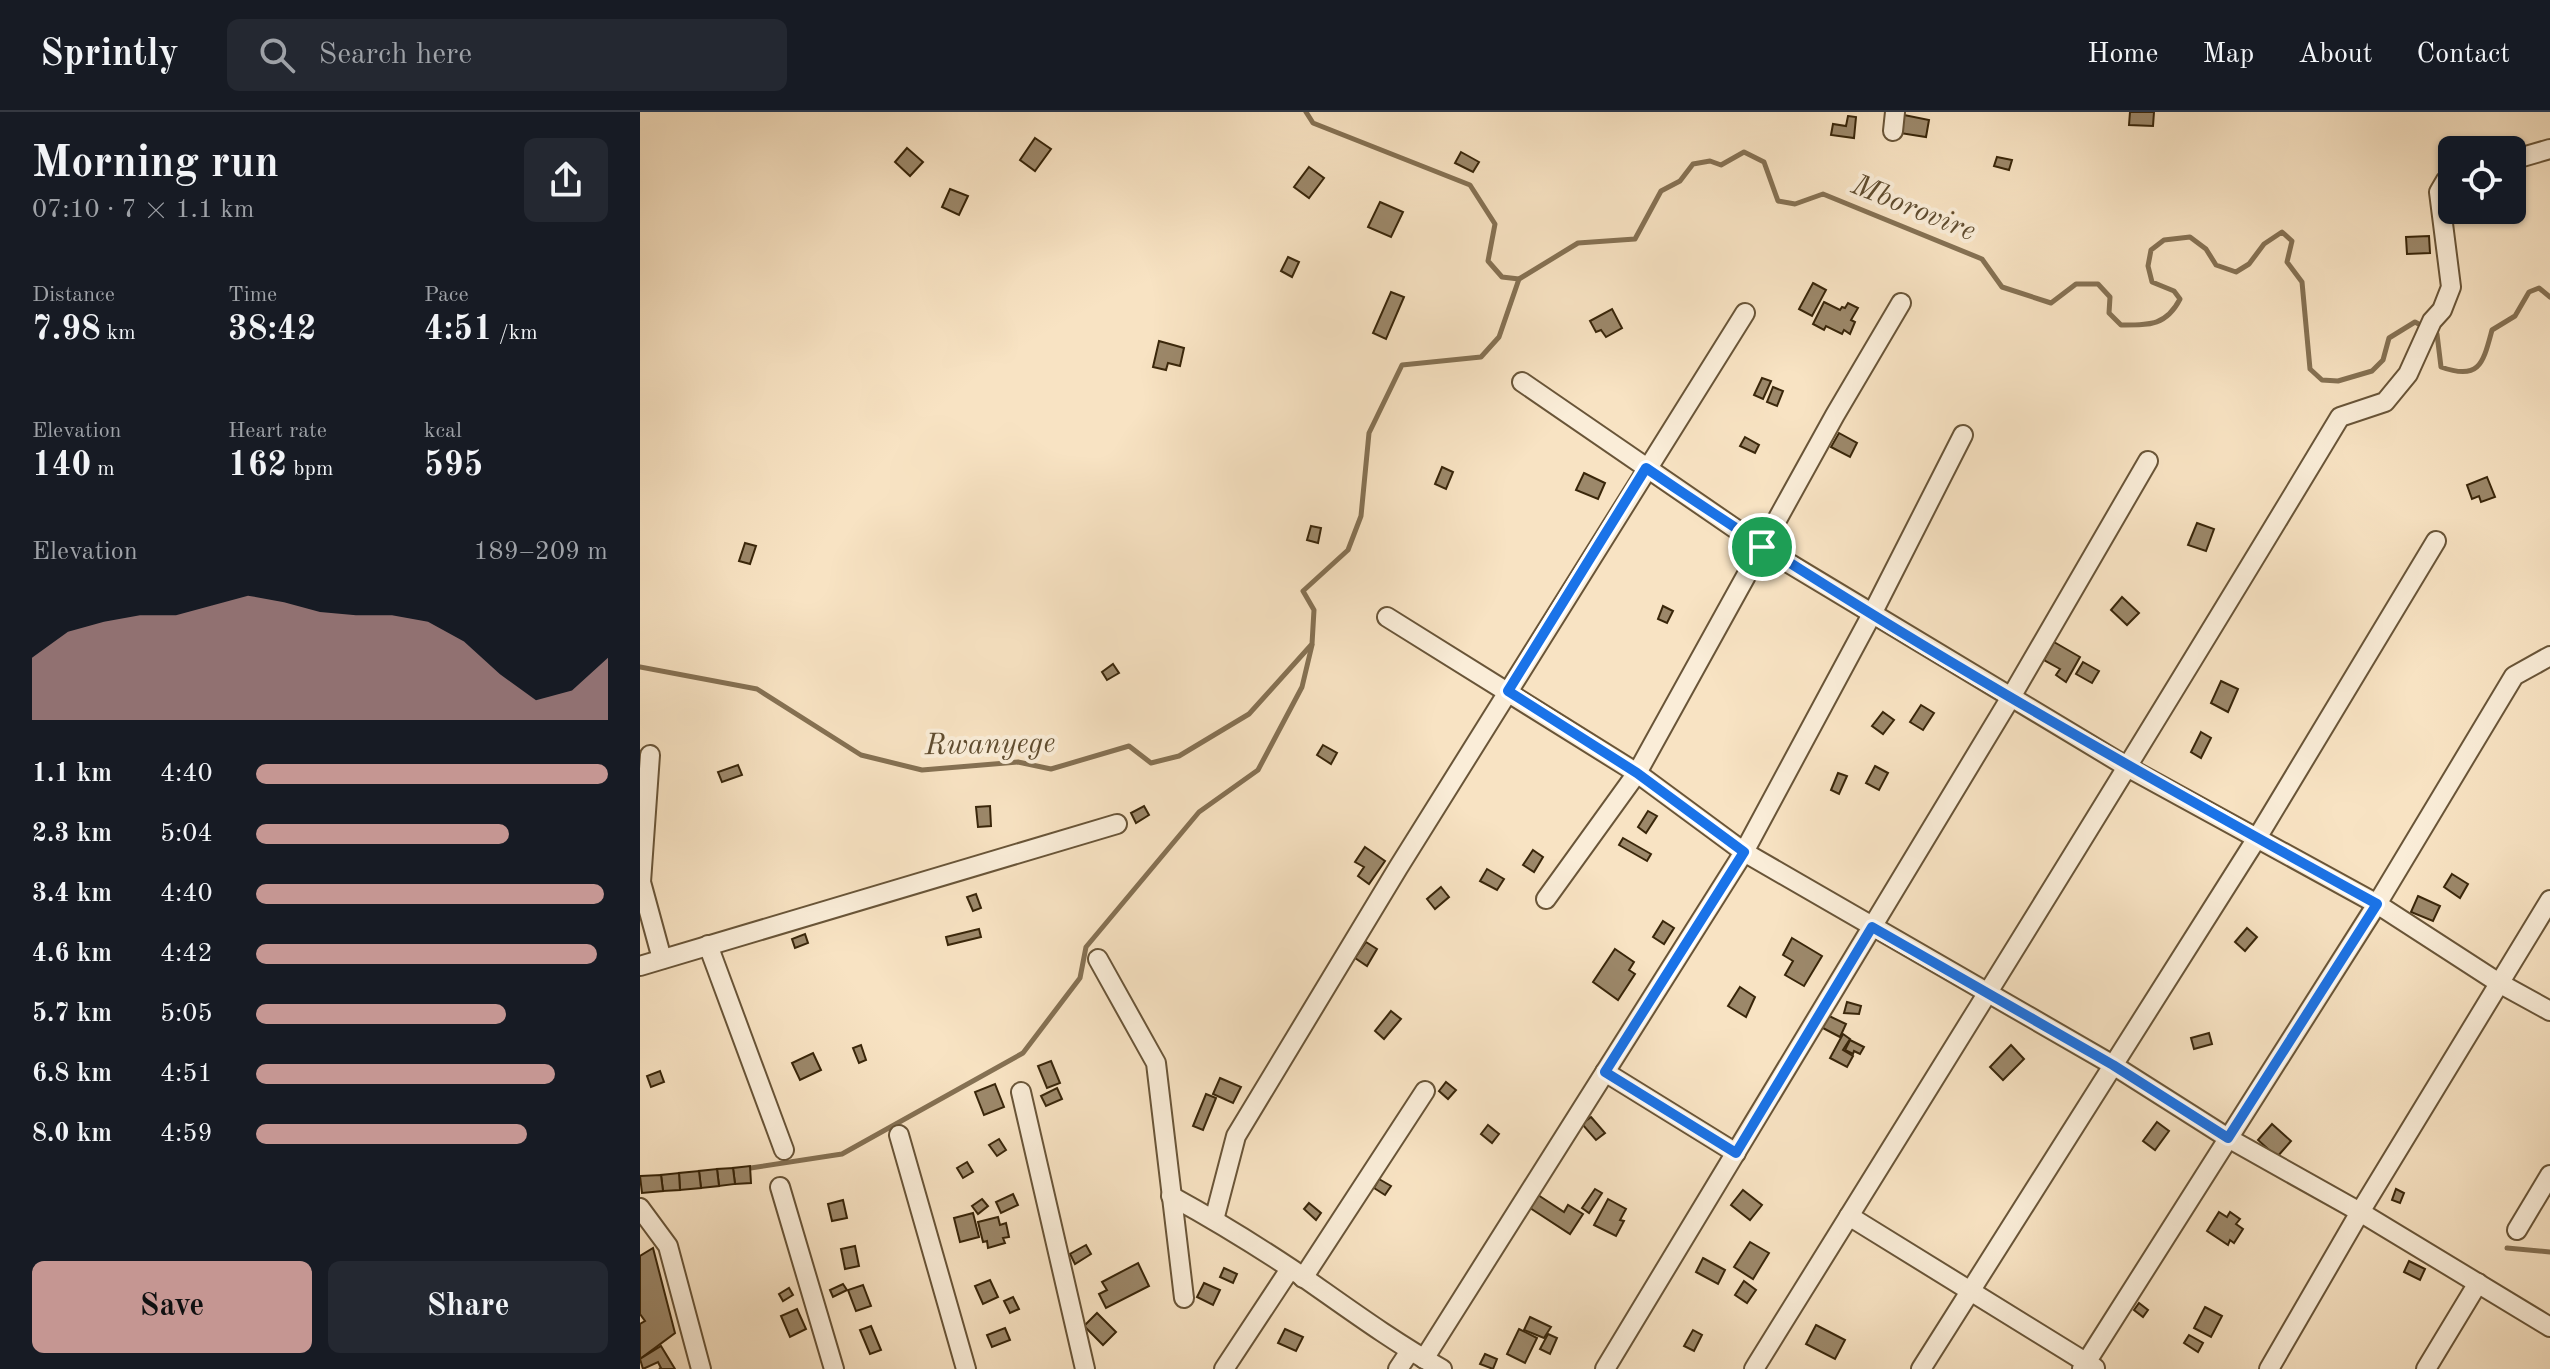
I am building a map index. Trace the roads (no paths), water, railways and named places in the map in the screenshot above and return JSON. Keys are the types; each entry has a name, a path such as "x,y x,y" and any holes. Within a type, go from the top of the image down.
{"street":[{"path":"1893,131 1895,112"},
{"path":"2526,156 2550,149"},
{"path":"1754,1369 1986,992 2129,768 2340,417 2385,402 2408,374 2451,287 2443,224"},
{"path":"1546,899 1637,773 1901,303"},
{"path":"1214,1220 1236,1136 1508,691 1745,313"},
{"path":"1522,382 1762,547 2129,768 2377,904 2499,983 2550,1011"},
{"path":"1398,1369 1417,1355 1605,1072 1744,852 1872,614 1963,435"},
{"path":"1605,1369 2011,697 2148,461"},
{"path":"1921,1369 2257,838 2436,541"},
{"path":"1387,617 1637,773 1744,852 2113,1065 2228,1138 2360,1212 2550,1327"},
{"path":"1849,1216 2088,1367 2228,1138 2377,904 2514,676 2550,656"},
{"path":"650,755 641,882 662,959"},
{"path":"640,966 1117,824"},
{"path":"2269,1369 2360,1212 2550,900"},
{"path":"708,945 784,1150"},
{"path":"1098,959 1156,1063 1184,1298"},
{"path":"1605,1072 1736,1153"},
{"path":"1224,1369 1297,1273 1425,1091"},
{"path":"1021,1092 1085,1369"},
{"path":"899,1135 966,1369"},
{"path":"2517,1230 2550,1175"},
{"path":"780,1187 834,1369"},
{"path":"1171,1196 1214,1220 1442,1369"},
{"path":"640,1208 668,1246 701,1369"},
{"path":"2426,1369 2478,1283"}],"waterway":[{"name":"Mborovire","path":"1306,112 1313,123 1470,185 1495,224 1488,261 1502,277 1519,279 1578,243 1635,239 1661,191 1680,181 1693,164 1710,161 1721,165 1744,152 1764,162 1778,201 1795,204 1823,194 1982,259 2002,287 2051,303 2076,284 2098,284 2110,297 2109,313 2121,325 2140,325 2163,319 2180,299 2174,291 2152,282 2148,266 2151,250 2164,240 2190,237 2206,249 2216,265 2236,272 2249,264 2264,244 2282,232 2292,241 2287,262 2302,282 2310,369 2322,380 2338,381 2372,371 2383,360 2389,338 2415,322 2437,334 2441,367 2464,372 2472,370 2482,360 2492,330 2515,316 2529,292 2539,288 2550,297"},
{"name":"Rwanyege","path":"640,667 757,689 861,755 922,770 1018,762 1051,769 1129,746 1151,763 1179,756 1249,714 1312,644 1314,610 1303,591 1348,550 1361,516 1369,433 1402,365 1481,357 1499,337 1519,279"},
{"path":"744,1169 842,1154 1023,1053 1080,978 1086,947 1199,812 1258,770 1302,687 1312,645"},
{"path":"2507,1248 2550,1252"}]}
